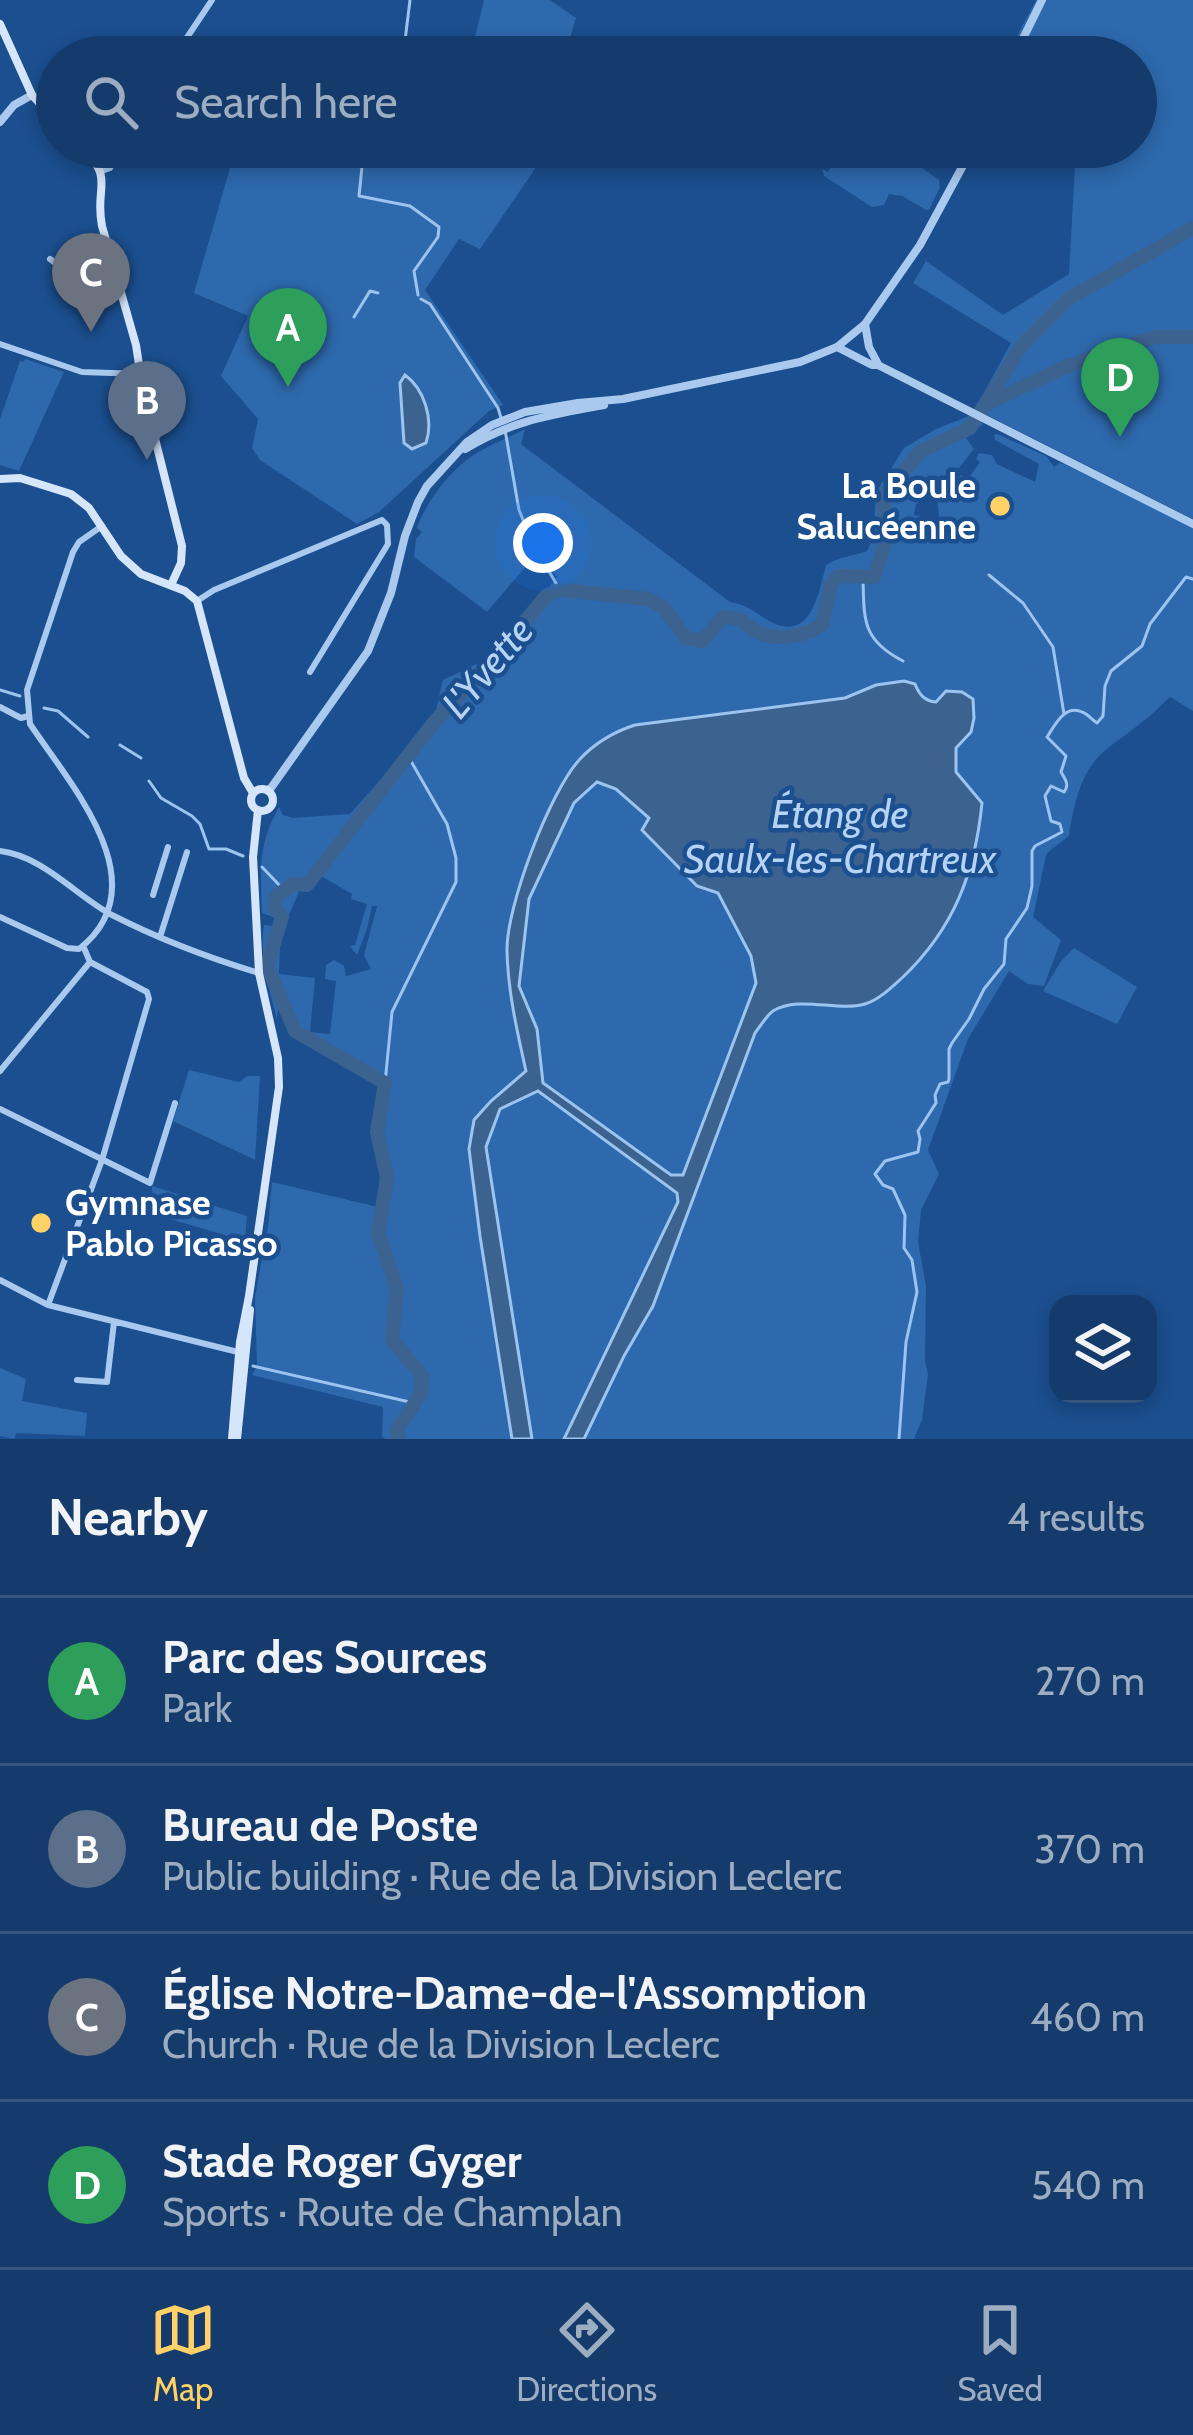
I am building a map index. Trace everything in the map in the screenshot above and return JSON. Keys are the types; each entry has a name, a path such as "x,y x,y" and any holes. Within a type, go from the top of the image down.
{"main road":[{"path":"0,24 36,99"},
{"path":"100,168 100,217 110,277 136,345 182,546 182,562 171,584"},
{"path":"0,479 20,478 71,494 89,508 121,556 141,574 171,584 197,601 244,778 253,793 251,803 259,810 271,806 272,795 267,790 253,793"},
{"path":"235,1439 249,1296 279,1087 278,1058 259,974 253,857 259,810"}],"street":[{"path":"188,36 212,0"},
{"path":"1024,36 1042,0"},
{"path":"0,122 14,105 32,95"},
{"path":"102,171 110,168"},
{"path":"267,790 368,651 391,593 411,515 441,469 525,412 623,399 800,362 837,347 865,324 920,245 962,168"},
{"path":"50,259 69,273 110,277"},
{"path":"865,324 868,346 878,365"},
{"path":"0,344 82,372 141,374"},
{"path":"837,347 1193,524"},
{"path":"197,601 382,520 387,525 388,544 310,672"},
{"path":"0,916 68,948 83,947 108,913 110,861 97,824 30,724 27,690 73,551 102,526"},
{"path":"0,707 20,718 28,716"},
{"path":"160,937 175,894 186,856 167,850 154,892 175,894"},
{"path":"0,851 30,860 108,913 259,974"},
{"path":"48,1305 102,1160 149,999 147,992 90,962 83,947"},
{"path":"0,1071 90,962"},
{"path":"0,1109 150,1184 175,1103"},
{"path":"0,1280 48,1305 243,1354"},
{"path":"77,1380 107,1382 114,1322"}],"shaded area":[{"path":"484,0 550,0 576,18 570,36 475,36"},
{"path":"1036,0 1193,0 1193,519 975,409 1011,343 913,283 926,261 1003,315 1069,274 1075,168 1157,168 1157,36 1017,36"},
{"path":"230,168 536,168 480,249 459,239 425,290 503,405 489,411 379,512 357,524 260,460 252,448 258,419 221,376 248,316 194,293"},
{"path":"830,168 922,168 939,180 940,187 929,210 889,194 884,205 872,207 824,176 822,169 828,172"},
{"path":"20,361 64,372 19,471 0,465 0,419"},
{"path":"969,416 983,424 966,438 974,449 916,505 914,515 921,516 923,523 932,526 939,517 937,499 961,475 968,479 980,462 976,459 979,453 992,455 997,464 1035,482 1039,464 995,440 997,434 1046,456 1054,467 1064,464 1193,528 1193,711 1170,697 1091,765 1078,794 1069,836 1045,860 1033,917 1061,940 1044,986 1028,984 1009,971 968,1039 928,1150 939,1174 921,1210 918,1242 926,1286 928,1374 922,1420 914,1439 385,1439 383,1407 252,1375 257,1366 255,1297 272,1182 378,1207 383,1179 373,1133 382,1085 303,1039 278,1007 277,1019 263,948 264,925 284,927 279,974 315,978 310,1032 330,1034 336,981 325,979 326,965 334,960 344,966 346,976 371,969 364,955 377,906 372,906 357,955 350,946 355,945 367,904 351,899 352,894 314,872 300,889 286,922 262,913 267,834 279,807 283,815 293,818 350,814 430,724 443,680 491,657 557,577 536,554 487,612 414,557 422,532 417,528 442,485 470,457 525,429 521,444 730,602 781,626 793,626 810,614 826,565 867,551 873,539 876,492 904,448"},
{"path":"1074,948 1137,987 1117,1024 1043,991"},
{"path":"189,1070 239,1082 260,1076 255,1160 173,1121"},
{"path":"152,1186 247,1216 245,1241 153,1214"},
{"path":"0,1368 26,1379 22,1401 87,1413 85,1436 0,1436"}],"water":[{"path":"405,375 417,388 428,415 426,443 412,449 404,443 400,383"},
{"name":"Étang de Saulx-les-Chartreux","path":"915,684 922,696 936,702 946,691 973,699 971,732 956,748 956,772 982,803 974,853 949,919 921,958 881,996 854,1006 783,1006 770,1013 755,1033 653,1306 584,1439 564,1439 678,1202 677,1193 538,1091 500,1109 486,1147 532,1439 512,1439 469,1149 474,1120 526,1071 507,951 514,907 543,822 568,775 586,753 627,728 845,698 876,685","holes":["597,782 616,789 649,818 642,830 697,886 718,893 751,956 756,983 683,1175 671,1175 543,1083 537,1029 519,986 529,899 574,803"]}],"waterway":[{"path":"406,36 410,0"},
{"path":"362,168 359,196 410,206 439,227 438,237 414,271 418,295"},
{"name":"L'Yvette","path":"399,1439 397,1430 421,1393 422,1376 392,1340 397,1288 378,1233 387,1178 377,1132 385,1083 295,1031 267,966 282,917 275,908 276,896 293,884 307,885 435,721 546,596 560,590 649,599 663,607 686,638 702,641 723,617 741,620 773,637 799,635 822,625 831,584 838,576 874,577 886,540 884,495 921,451 970,428 1022,345 1068,299 1193,228"},
{"path":"354,317 370,291 378,293"},
{"path":"421,299 430,304 502,421"},
{"name":"L'Yvette","path":"985,405 1062,368 1155,337 1193,337"},
{"path":"505,430 519,510 560,590"},
{"path":"989,575 1023,603 1053,647 1064,714"},
{"path":"899,1439 906,1342 917,1292 912,1260 904,1248 905,1215 893,1189 875,1174 885,1161 918,1152 918,1131 936,1103 940,1084 949,1079 949,1049 1004,964 1006,939 1027,908 1032,851 1062,832 1060,824 1051,821 1045,796 1051,786 1066,789 1061,772 1066,756 1047,737 1070,711 1084,713 1097,723 1103,716 1111,671 1142,646 1150,624 1186,577 1193,579"},
{"path":"863,578 868,627 880,645 903,661"},
{"path":"0,690 20,696"},
{"path":"44,708 58,711 88,737"},
{"path":"120,745 141,758"},
{"path":"385,1083 392,1012 456,882 456,858 447,824 408,756"},
{"path":"149,781 161,798 200,824 209,849 243,856"},
{"path":"262,867 283,889"},
{"path":"253,1366 414,1403"}],"place":[{"name":"Église Notre-Dame-de-l'Assomption","path":"91,332"},
{"name":"Parc des Sources","path":"288,387"},
{"name":"Stade Roger Gyger","path":"1120,437"},
{"name":"Bureau de Poste","path":"147,460"},
{"name":"La Boule Salucéenne","path":"1000,506"},
{"name":"Gymnase Pablo Picasso","path":"41,1223"}]}
